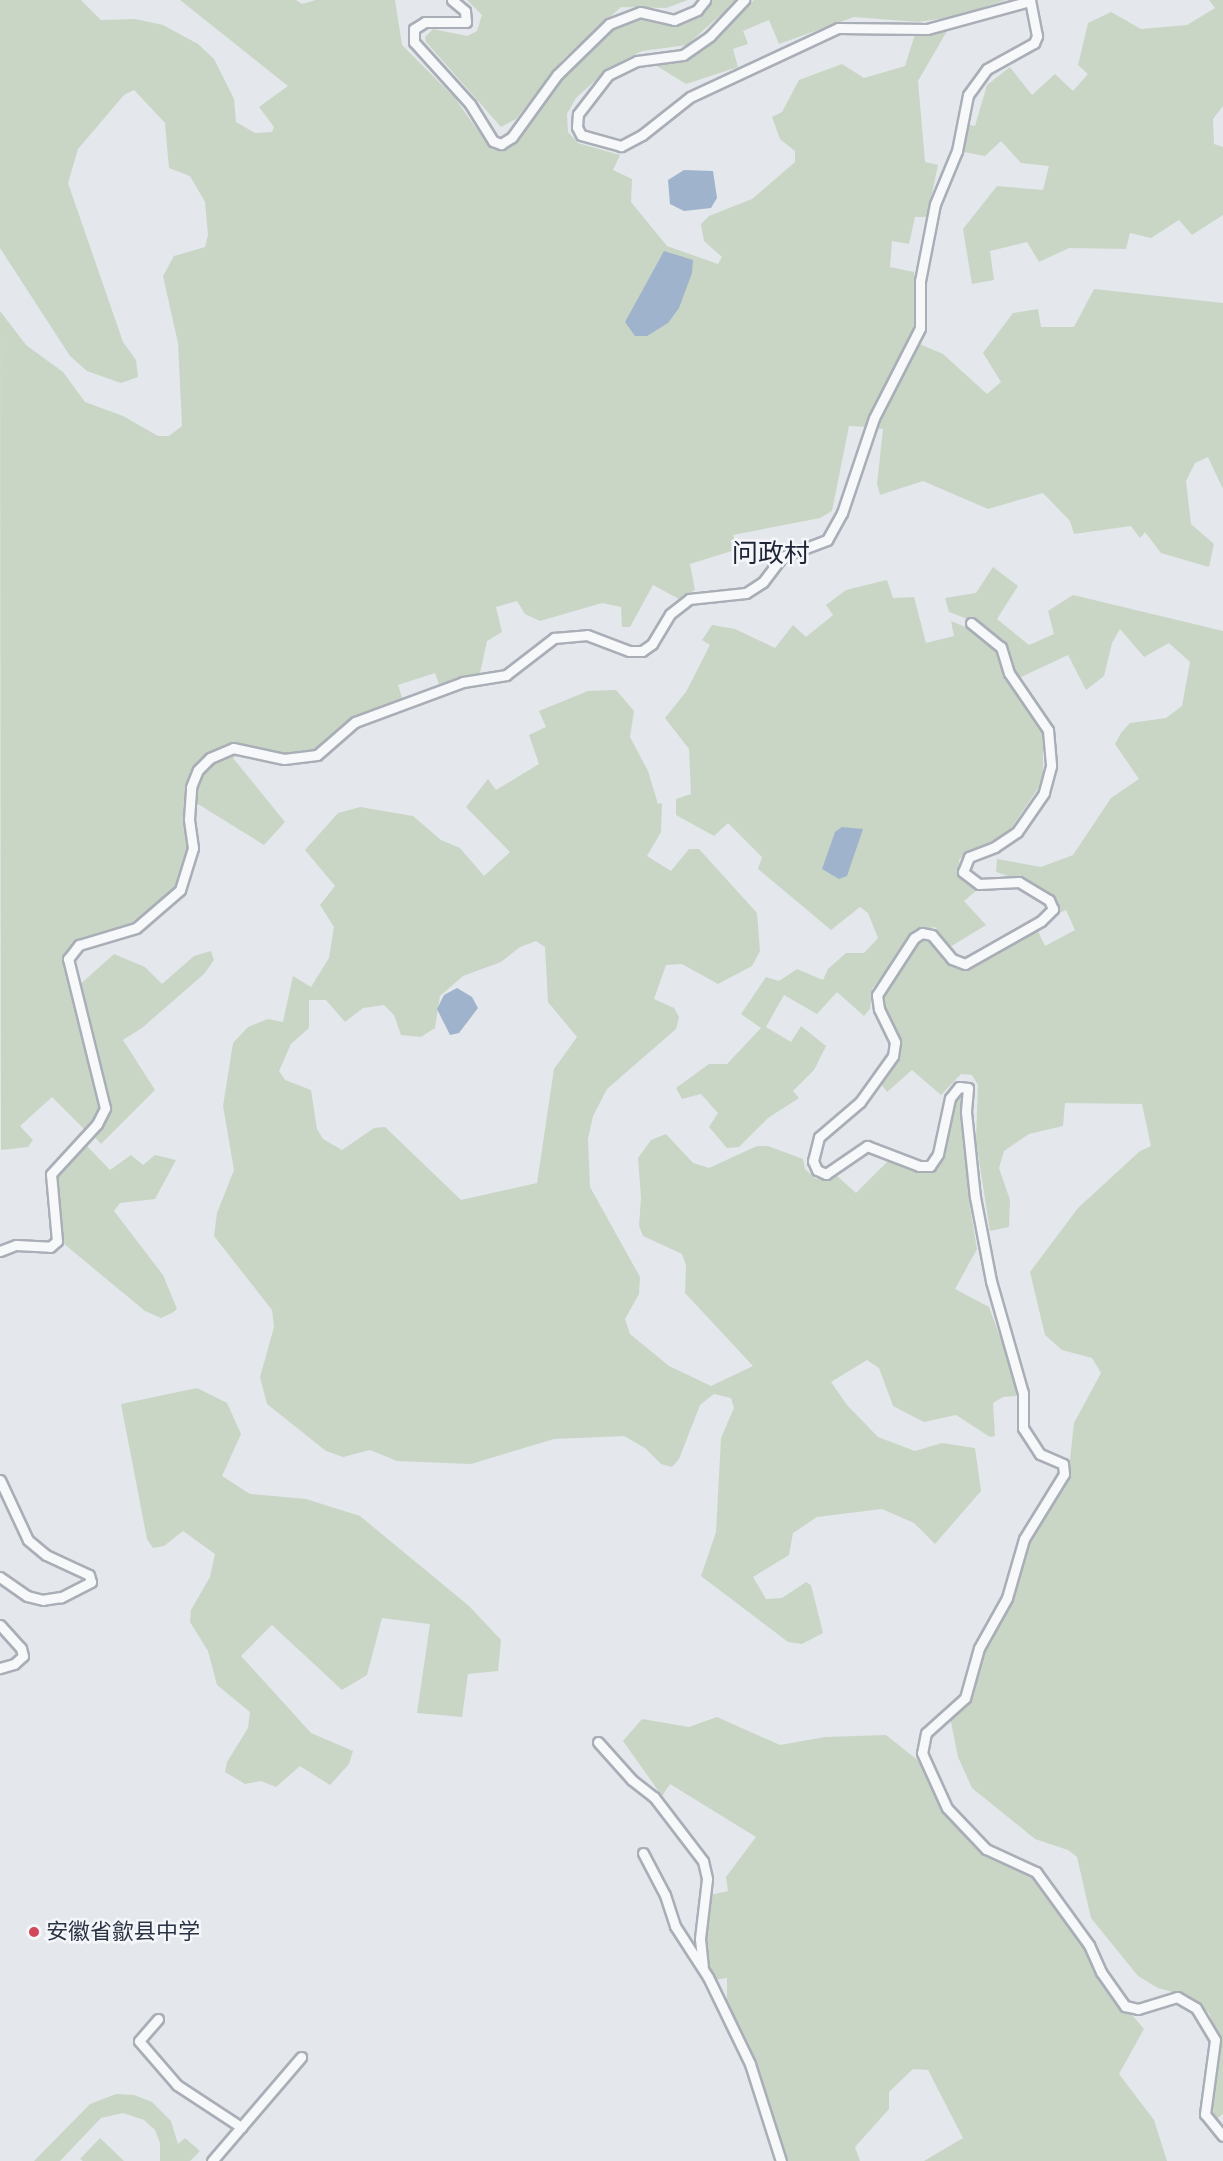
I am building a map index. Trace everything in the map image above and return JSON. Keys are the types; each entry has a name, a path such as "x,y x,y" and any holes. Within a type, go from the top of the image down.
{"street":[{"path":"452,0 465,11 466,22 425,22 414,29 414,42 470,104 493,141 501,144 512,137 557,75 609,24 640,12 674,20 682,18 705,0"},
{"path":"0,1251 16,1245 50,1247 57,1241 51,1174 98,1124 105,1108 68,959 83,943 136,928 180,890 193,848 189,819 191,787 198,770 210,758 232,748 284,759 317,755 355,722 463,682 506,675 554,638 587,635 629,651 642,651 652,644 670,614 689,599 746,593 763,582 782,557 827,540 842,513 874,418 920,328 920,281 935,204 957,151 968,95 987,69 1034,43 1037,36 1030,1 927,29 847,26 690,97 642,135 621,146 581,135 577,127 578,114 602,80 637,61 684,56 710,36 744,0"},
{"path":"972,623 1000,647 1009,673 1048,730 1051,766 1044,793 1017,832 995,847 969,857 963,873 979,884 1019,882 1049,900 1053,909 1041,921 965,964 952,959 932,935 922,933 914,938 877,995 879,1010 895,1042 893,1056 861,1102 819,1137 813,1161 817,1170 826,1174 867,1146 920,1166 930,1166 938,1154 950,1098 959,1087 968,1088 966,1112 975,1197 991,1281 1023,1393 1023,1428 1040,1454 1063,1464 1064,1474 1024,1539 1007,1598 979,1648 964,1698 926,1733 922,1753 947,1808 986,1849 1036,1872 1089,1945 1101,1972 1125,2006 1138,2009 1177,1997 1196,2008 1215,2040 1205,2114 1223,2136"},
{"path":"0,1480 28,1540 46,1555 92,1578 89,1585 44,1600 27,1596 0,1577"},
{"path":"0,1625 21,1648 23,1656 14,1664 0,1668"},
{"path":"598,1742 632,1780 654,1797 703,1861 707,1879 700,1939 703,1968"},
{"path":"643,1853 665,1895 675,1926 703,1968 750,2064 781,2161"},
{"path":"158,2019 139,2041 177,2085 241,2127"},
{"path":"212,2161 301,2057"}],"green space":[{"path":"0,0 81,0 101,20 135,19 163,25 198,44 214,59 234,99 236,122 255,133 272,132 274,127 259,107 288,86 180,0 296,0 302,4 316,0 395,0 402,45 454,97 484,139 504,149 518,140 566,72 619,23 647,19 680,25 691,21 713,0 737,0 687,45 642,51 610,67 576,98 567,114 568,132 578,143 620,155 613,170 632,179 631,202 667,246 718,264 722,257 704,241 701,224 709,216 752,199 795,162 795,151 780,139 772,117 782,112 799,80 842,64 864,78 905,66 915,34 947,31 918,81 925,162 938,165 927,217 915,217 909,244 892,241 890,267 914,272 917,312 910,340 869,427 849,426 832,511 820,518 733,535 738,549 690,564 695,590 679,599 653,585 630,627 622,627 621,607 602,603 540,621 525,614 517,601 496,607 502,632 487,641 480,673 439,684 435,673 398,685 403,701 344,725 345,732 326,754 306,762 243,753 233,758 285,822 264,845 198,804 192,815 196,844 175,889 162,903 123,928 83,938 70,949 65,961 99,1096 99,1113 85,1130 52,1097 20,1126 33,1140 28,1147 1,1150 0,311 26,345 63,372 85,402 123,416 158,436 169,436 182,426 178,343 163,276 174,256 205,247 208,235 205,202 190,176 169,168 165,123 134,90 124,95 78,149 68,183 123,342 136,360 138,377 121,383 87,371 70,356 0,248"},
{"path":"467,0 688,0 666,8 621,7 562,60 516,119 501,127 426,42 425,37 433,29 467,36 477,31 482,15"},
{"path":"754,0 1006,0 953,17 918,22 854,17 779,44 769,20 743,31 748,44 733,49 738,67 686,84 652,63 672,62 705,46"},
{"path":"1209,0 1223,0 1223,106 1213,119 1214,144 1223,147 1223,215 1192,235 1179,220 1151,238 1130,233 1126,249 1069,248 1039,262 1027,242 990,251 994,280 972,284 963,229 997,186 1043,190 1049,166 1021,163 1001,141 985,156 964,152 969,125 975,126 987,85 1010,67 1032,95 1055,74 1073,91 1088,74 1078,65 1088,23 1111,12 1141,29 1187,25 1215,8"},
{"path":"1094,289 1223,303 1223,489 1208,457 1195,463 1186,481 1191,524 1214,544 1209,567 1161,553 1145,532 1140,538 1131,526 1074,534 1070,521 1043,493 988,509 923,481 880,495 877,484 883,429 874,428 917,343 943,354 987,394 1001,382 983,353 1013,313 1038,309 1041,327 1074,327"},
{"path":"993,567 1018,586 997,619 1029,645 1054,634 1048,611 1073,595 1223,631 1223,2114 1215,2120 1211,2098 1221,2045 1209,2013 1191,1997 1158,1988 1138,1976 1091,1918 1077,1857 1068,1850 1035,1839 972,1788 958,1757 950,1717 971,1696 983,1652 1006,1613 1029,1536 1068,1477 1074,1423 1101,1373 1092,1358 1062,1350 1045,1335 1030,1272 1078,1208 1140,1151 1151,1146 1142,1104 1065,1103 1063,1126 1029,1134 1004,1151 999,1168 1010,1200 1009,1227 990,1231 976,1141 978,1085 972,1075 961,1074 941,1095 912,1070 887,1092 881,1084 901,1041 883,1002 884,993 922,939 930,940 947,963 960,968 1037,929 1045,946 1075,930 1066,910 1057,914 1058,906 1051,897 1026,882 996,872 997,859 1041,867 1073,855 1111,798 1139,779 1115,744 1121,733 1130,723 1166,718 1182,706 1190,662 1169,643 1144,657 1120,629 1112,643 1104,676 1086,690 1068,655 1017,679 1004,642 981,624 949,612 945,598 976,593"},
{"path":"887,580 893,598 914,597 926,643 954,636 951,621 982,634 997,648 1006,678 1043,724 1043,781 1008,833 994,843 967,852 959,860 961,879 977,890 964,901 986,925 950,947 935,927 916,931 872,989 870,1009 864,1016 837,992 817,1014 784,995 766,1027 791,1042 801,1026 826,1046 814,1070 793,1091 799,1098 768,1118 739,1147 727,1148 709,1127 718,1113 701,1094 682,1099 676,1088 709,1064 727,1064 761,1028 741,1014 766,977 779,981 797,969 823,980 828,969 846,953 864,953 878,938 868,913 860,907 831,930 758,869 762,857 728,823 714,836 676,815 676,799 691,794 689,749 665,718 686,692 710,645 702,640 712,625 735,629 775,648 793,625 806,637 833,615 826,605 846,590"},
{"path":"616,690 634,711 630,737 648,771 658,804 662,803 661,832 647,856 671,871 689,849 699,849 757,913 760,951 752,966 718,984 682,964 666,965 654,999 674,1008 679,1017 676,1029 607,1089 593,1116 588,1139 590,1187 640,1277 639,1294 625,1319 630,1334 669,1366 711,1386 753,1366 685,1293 686,1265 682,1254 643,1236 639,1226 641,1198 638,1158 651,1140 666,1134 693,1163 709,1168 757,1146 768,1146 803,1159 805,1169 816,1179 836,1175 856,1193 889,1160 919,1171 932,1168 941,1160 948,1123 958,1097 963,1094 970,1207 977,1249 955,1289 989,1307 1017,1383 1016,1396 1003,1397 993,1403 995,1436 990,1437 956,1415 924,1422 893,1406 879,1368 867,1360 831,1382 847,1405 878,1437 915,1451 942,1443 975,1448 981,1491 935,1544 914,1523 882,1509 817,1517 793,1533 789,1555 753,1577 766,1599 782,1598 806,1582 811,1585 823,1633 802,1644 788,1642 701,1576 716,1532 721,1438 734,1408 731,1398 714,1394 700,1405 679,1459 672,1467 661,1464 645,1448 624,1436 554,1439 471,1464 397,1461 370,1450 343,1457 326,1451 267,1404 260,1377 274,1327 272,1310 214,1236 217,1213 234,1170 223,1106 233,1043 248,1027 268,1019 283,1022 293,976 311,987 329,958 334,927 320,905 335,886 305,850 338,813 360,807 413,816 441,840 460,848 484,876 510,852 466,807 488,779 496,790 539,764 529,735 546,727 539,711 588,691","holes":["536,941 545,947 548,1002 577,1037 554,1069 537,1183 461,1200 385,1127 374,1128 342,1150 323,1139 317,1129 311,1090 285,1080 279,1071 291,1044 309,1028 309,1000 326,1000 345,1022 363,1008 384,1005 394,1015 401,1035 421,1037 435,1028 440,996 463,976 501,962 520,947"]},
{"path":"211,951 214,960 204,974 142,1028 123,1040 155,1090 101,1144 93,1135 109,1113 109,1097 76,988 114,954 145,967 162,984 194,956"},
{"path":"87,1146 110,1170 131,1155 143,1165 155,1155 176,1160 155,1199 120,1203 114,1211 163,1275 177,1309 172,1313 161,1318 145,1311 63,1243 58,1176"},
{"path":"197,1388 227,1403 241,1434 222,1476 250,1494 306,1499 360,1516 469,1606 501,1640 498,1671 468,1674 462,1717 417,1713 430,1624 382,1618 367,1675 342,1690 272,1625 241,1656 311,1733 353,1751 349,1764 330,1785 300,1766 276,1787 261,1781 245,1784 225,1772 227,1762 248,1728 250,1712 217,1685 208,1651 190,1622 191,1610 210,1577 215,1554 183,1531 164,1546 153,1548 147,1539 121,1404"},
{"path":"717,1717 780,1745 825,1737 886,1735 925,1766 943,1812 981,1851 1030,1873 1085,1944 1098,1975 1144,2029 1119,2074 1154,2120 1167,2161 924,2161 963,2138 928,2070 913,2069 889,2092 889,2109 855,2147 860,2161 783,2161 758,2071 727,2004 727,1978 714,1980 704,1963 710,1895 728,1891 726,1877 756,1837 670,1784 662,1796 623,1741 642,1719 689,1727"},
{"path":"116,2094 134,2095 152,2102 171,2121 178,2144 185,2138 200,2151 190,2161 160,2161 160,2143 155,2130 144,2120 123,2113 101,2118 60,2161 34,2161 90,2104"},
{"path":"100,2138 124,2161 83,2161 80,2159"}],"water":[{"path":"684,170 713,171 717,198 711,208 684,211 670,204 668,180"},
{"path":"664,251 693,260 692,273 679,308 668,323 647,336 635,336 625,322"},
{"path":"842,827 863,829 847,876 839,879 822,869 835,832"},
{"path":"457,988 472,997 478,1008 459,1033 450,1035 437,1009 444,995"}],"place":[{"name":"安徽省歙县中学","path":"34,1932"}],"district":[{"name":"问政村","path":"771,554"}]}
